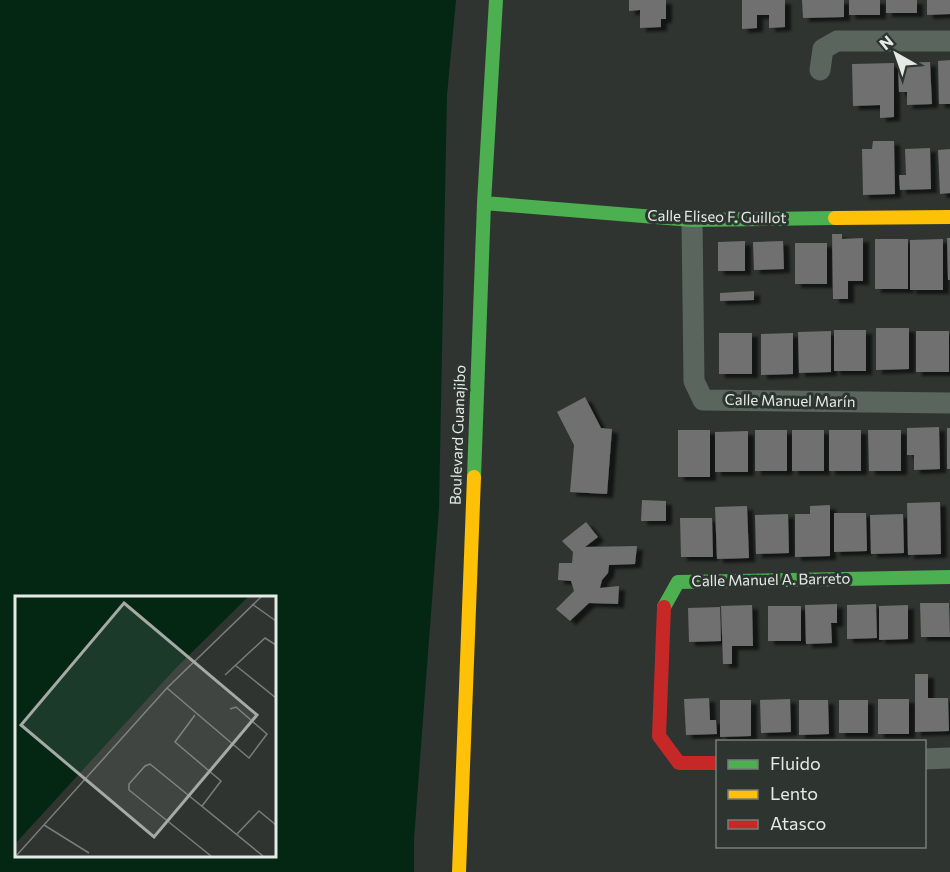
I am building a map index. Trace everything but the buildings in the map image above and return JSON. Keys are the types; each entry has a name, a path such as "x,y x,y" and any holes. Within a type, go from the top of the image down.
{"street":[{"name":"Boulevard Guanajibo","path":"459,872 484,203 495,0"},
{"path":"820,70 823,49 837,41 950,41"},
{"name":"Calle Eliseo F. Guillot","path":"484,203 692,220 950,217"},
{"name":"Calle Manuel Marín","path":"692,220 694,381 703,400 950,403"},
{"name":"Calle Manuel A. Barreto","path":"716,763 679,763 659,736 663,609 678,582 950,577"},
{"path":"926,759 950,758"}],"shaded area":[{"path":"0,0 456,0 447,95 439,508 414,839 414,872 0,872"}],"traffic: fast":[{"path":"474,477 484,203 496,0"},
{"path":"484,203 692,220 835,218"},
{"path":"664,607 678,582 950,577"}],"traffic: slow":[{"path":"835,218 950,217"},
{"path":"459,872 474,477"}],"traffic: jam":[{"path":"664,607 659,736 679,763 716,763"}]}
